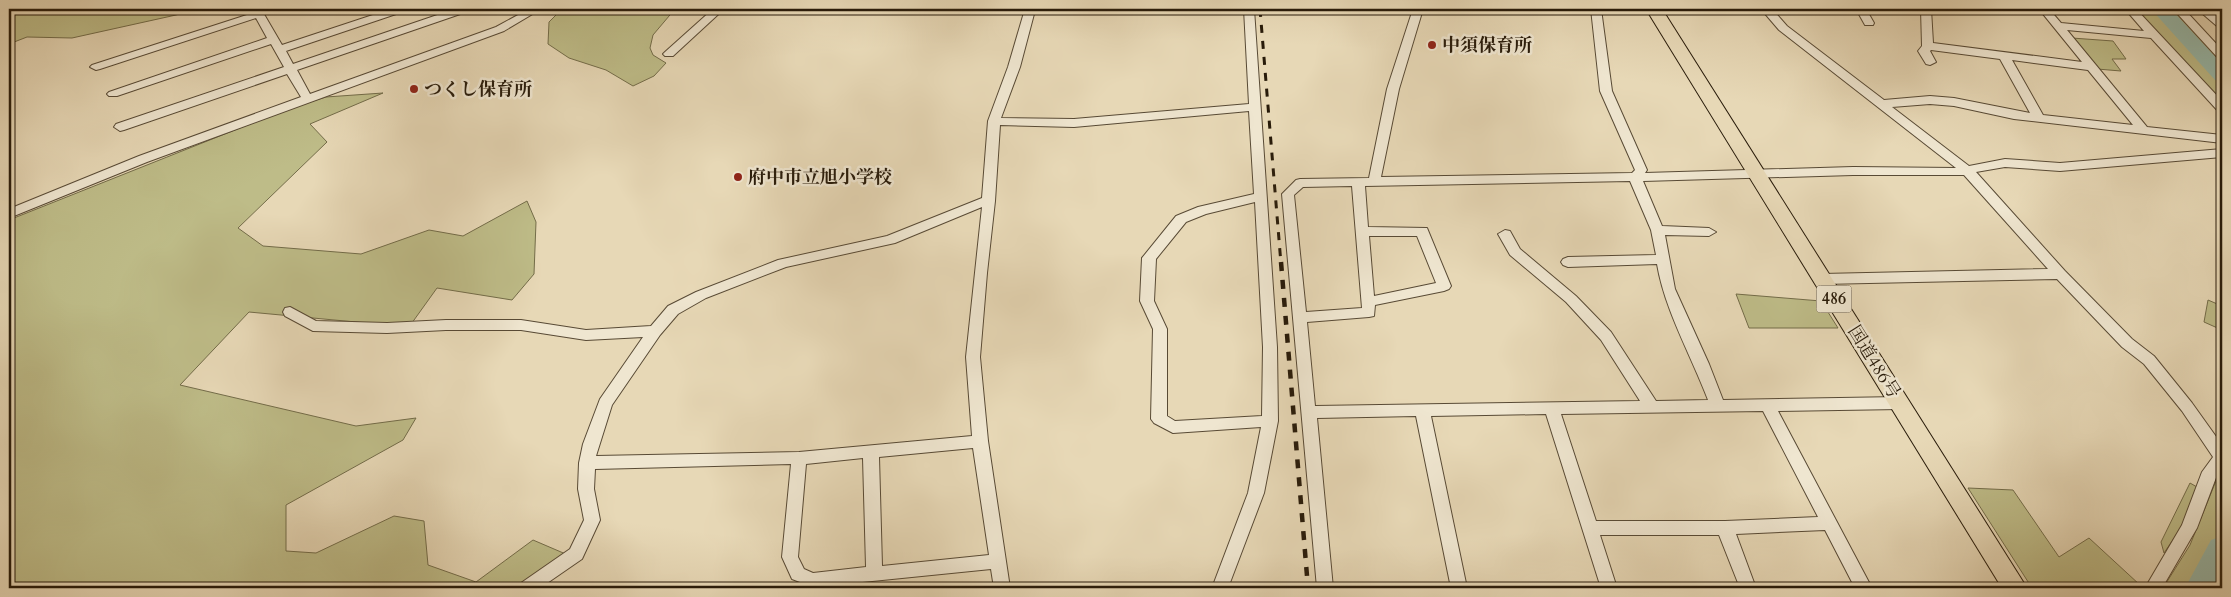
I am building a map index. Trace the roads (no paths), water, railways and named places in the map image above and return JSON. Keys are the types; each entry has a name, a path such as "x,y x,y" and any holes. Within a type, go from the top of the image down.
{"highway":[{"name":"国道486号","path":"1654,9 2015,588"}],"street":[{"path":"113,94 384,11 401,9"},
{"path":"120,126 465,9"},
{"path":"9,214 143,159 500,29 536,9"},
{"path":"669,54 719,9"},
{"path":"1002,588 980,441 973,357 989,201 994,122 1014,67 1030,10 1156,9"},
{"path":"1220,588 1256,493 1270,421 1270,347 1249,9"},
{"path":"1374,183 1393,89 1418,9"},
{"path":"1596,9 1606,91 1641,170 1636,177 1637,185 1658,230 1668,288 1702,364 1718,406"},
{"path":"1766,9 1783,28 1967,170 2060,274 2127,343 2148,360 2187,407 2222,457 2210,472 2189,528 2152,588"},
{"path":"1862,9 1869,23"},
{"path":"1926,9 1928,46 1924,51 1930,62"},
{"path":"2044,9 2143,129"},
{"path":"2130,9 2222,108"},
{"path":"2178,9 2222,56"},
{"path":"2202,9 2222,25"},
{"path":"96,67 257,11 307,98"},
{"path":"384,11 397,32"},
{"path":"2058,26 2156,35"},
{"path":"1928,46 2091,67"},
{"path":"2004,56 2039,118"},
{"path":"1880,104 1930,100 1946,101 2014,116 2222,139"},
{"path":"994,122 1074,123 1254,107"},
{"path":"1325,588 1288,194 1300,183 1758,175 1853,171 1956,172 2005,163 2060,167 2222,153"},
{"path":"1300,318 1368,312 1358,183"},
{"path":"1260,197 1203,210 1181,220 1149,258 1147,301 1160,329 1159,419 1173,427 1270,421"},
{"path":"527,588 576,554 592,520 586,489 587,463 591,444 605,403 655,331 674,310 701,295 783,262 890,240 981,202 989,201"},
{"path":"1658,230 1709,232"},
{"path":"1362,232 1422,231 1444,286 1368,302"},
{"path":"1505,234 1515,252 1571,299 1606,336 1652,407"},
{"path":"1568,262 1663,259"},
{"path":"1822,279 2060,274"},
{"path":"290,312 313,326 386,328 446,325 521,326 586,335 655,331"},
{"path":"1309,412 1900,403"},
{"path":"1767,405 1864,588"},
{"path":"1552,408 1609,588"},
{"path":"1422,410 1459,588"},
{"path":"587,463 799,458 980,441"},
{"path":"871,451 874,573"},
{"path":"799,458 790,556 798,574 813,580 998,561"},
{"path":"1590,528 1725,528 1830,523"},
{"path":"1725,528 1748,588"}],"waterway":[{"path":"2161,9 2222,76"},
{"path":"2200,588 2222,549"}],"railway":[{"path":"1260,9 1281,264"},
{"path":"1281,262 1308,588"}],"place":[{"name":"中須保育所","path":"1432,45"},
{"name":"つくし保育所","path":"414,89"},
{"name":"府中市立旭小学校","path":"738,177"}]}
